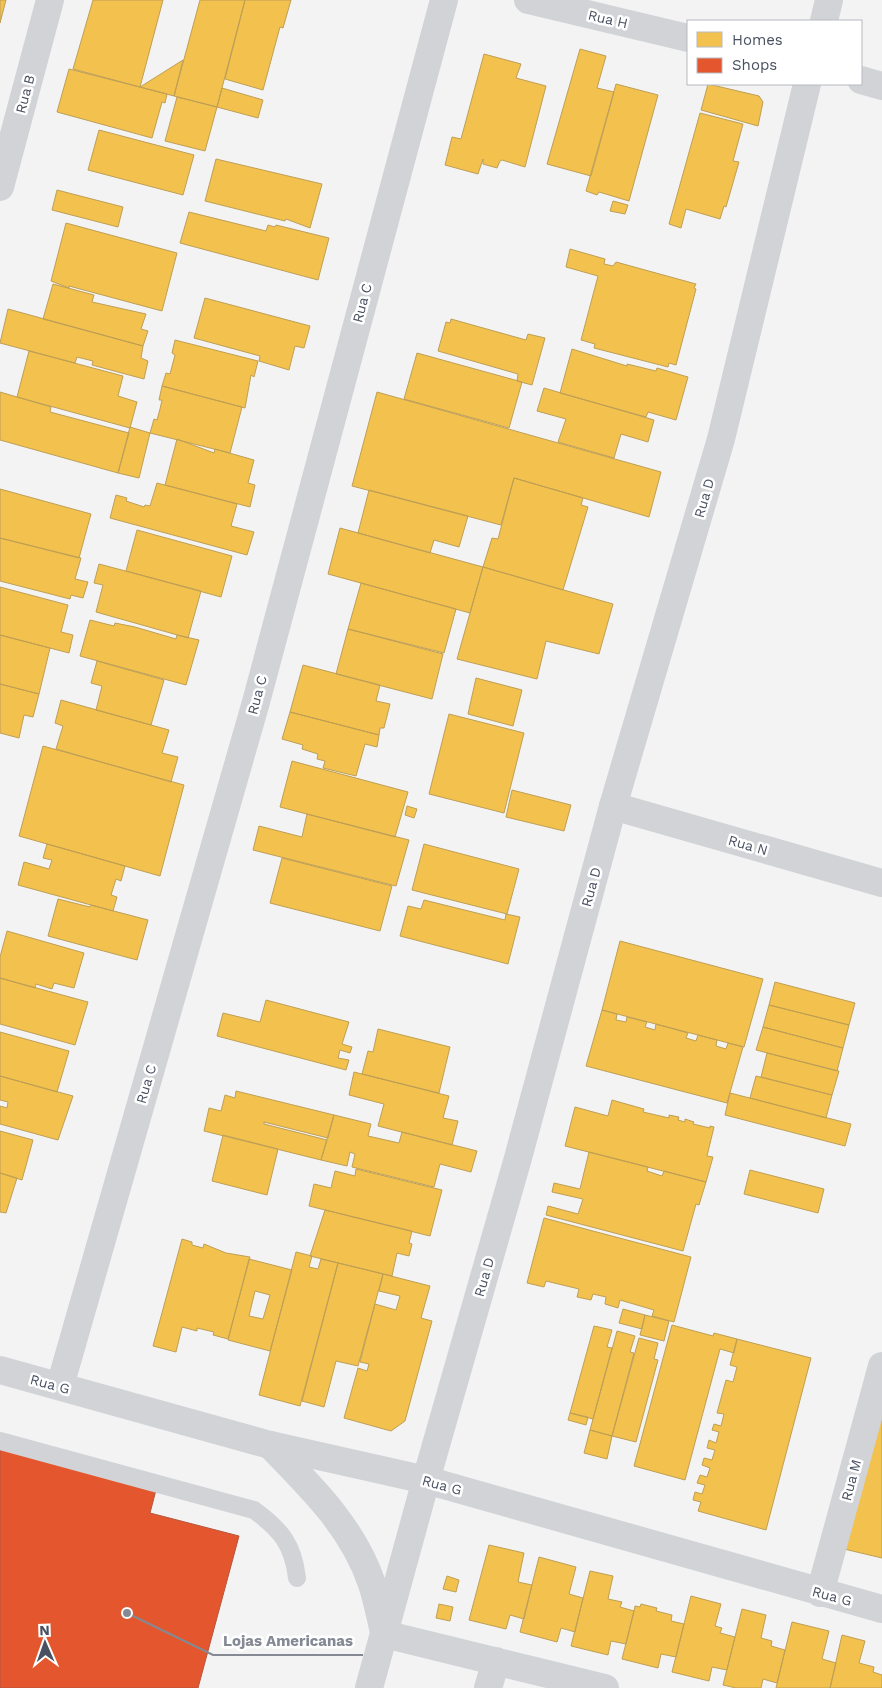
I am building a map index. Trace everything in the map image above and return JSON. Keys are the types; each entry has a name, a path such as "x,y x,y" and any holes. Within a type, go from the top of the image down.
{"street":[{"name":"Rua B","path":"0,187 50,0"},
{"name":"Rua C","path":"60,1386 256,702 444,0"},
{"name":"Rua H","path":"528,0 687,38"},
{"path":"824,20 829,0"},
{"path":"862,80 882,86"},
{"name":"Rua D","path":"369,1688 518,1158 613,806 721,439 807,85"},
{"name":"Rua N","path":"613,806 882,883"},
{"name":"Rua M","path":"820,1593 882,1366"},
{"name":"Rua G","path":"0,1370 270,1445 426,1480 882,1609"},
{"path":"270,1445 336,1516 357,1551 372,1583 384,1634 605,1688"},
{"path":"488,1688 496,1661"}],"lane":[{"path":"0,1441 254,1510 272,1524 285,1539 295,1558 297,1578"}],"building: Homes":[{"path":"0,0 6,0 0,23"},
{"path":"93,0 163,0 140,87 73,69"},
{"path":"200,0 245,0 217,107 174,96"},
{"path":"245,0 291,0 283,28 280,27 263,90 225,79"},
{"path":"580,49 606,56 597,88 614,92 591,176 547,164"},
{"path":"484,54 521,64 516,78 546,86 525,167 502,160 497,168 483,164 483,159 478,174 445,165 452,137 461,139"},
{"path":"183,60 174,96 140,87"},
{"path":"69,69 167,94 165,103 162,102 152,138 57,112"},
{"path":"616,84 658,95 629,201 599,192 597,195 586,191"},
{"path":"708,85 759,96 763,102 758,126 701,110"},
{"path":"222,88 263,100 258,118 217,107"},
{"path":"177,97 217,107 205,151 165,141"},
{"path":"700,113 743,124 733,161 739,162 726,207 724,206 720,219 686,209 681,228 669,224"},
{"path":"99,130 194,155 183,195 88,170"},
{"path":"216,159 322,184 310,228 286,219 285,221 205,201"},
{"path":"57,190 123,207 118,227 52,210"},
{"path":"613,201 628,205 625,214 610,211"},
{"path":"189,212 266,231 268,225 275,227 276,225 329,238 318,280 180,243"},
{"path":"66,223 177,253 162,311 69,286 69,288 51,281"},
{"path":"570,249 605,259 604,264 613,266 616,262 696,284 676,365 669,363 668,367 594,348 595,344 581,340 598,276 566,267"},
{"path":"53,284 94,295 92,302 146,314 141,329 148,331 143,346 43,319"},
{"path":"205,298 310,326 304,348 295,346 289,370 259,361 260,356 194,338"},
{"path":"8,309 143,346 141,358 148,361 144,379 92,365 93,361 77,357 75,363 0,343"},
{"path":"451,319 526,340 528,334 545,338 532,385 517,381 518,374 438,351 446,322 450,323"},
{"path":"175,340 258,361 254,377 251,375 245,408 162,386 166,373 170,374 175,355 172,353"},
{"path":"572,349 627,366 627,364 656,371 657,368 688,377 676,420 648,412 646,417 560,393"},
{"path":"29,351 123,376 118,396 137,402 130,428 17,397"},
{"path":"417,353 522,382 509,428 404,399"},
{"path":"162,386 242,407 230,453 150,433 154,419 157,420 160,409 162,400 159,400"},
{"path":"544,388 654,420 648,442 621,434 614,458 558,442 566,419 537,411"},
{"path":"0,392 51,407 50,412 129,433 118,473 0,440"},
{"path":"377,392 661,472 649,517 514,478 501,525 352,486"},
{"path":"130,427 150,433 139,478 118,473"},
{"path":"177,439 214,453 215,449 254,460 248,483 255,485 250,507 165,485"},
{"path":"514,478 583,498 581,505 588,507 563,590 483,567 492,538 498,539"},
{"path":"157,483 237,504 231,526 254,532 247,555 110,518 116,495 127,498 126,501 144,507 145,505 150,506"},
{"path":"0,489 91,514 79,558 0,538"},
{"path":"369,490 468,516 459,547 434,540 430,553 358,533"},
{"path":"340,528 483,567 470,613 328,574"},
{"path":"137,530 232,556 221,597 126,571"},
{"path":"0,538 81,558 75,579 88,582 83,598 71,595 70,599 0,581"},
{"path":"99,564 201,591 188,638 96,612 103,585 94,583"},
{"path":"483,567 613,604 599,654 546,641 537,679 457,659"},
{"path":"361,583 456,609 444,653 348,629"},
{"path":"0,587 68,605 61,632 73,635 69,653 0,635"},
{"path":"90,620 114,626 115,623 135,627 176,639 177,635 199,640 186,685 80,656"},
{"path":"348,629 443,654 432,699 336,674"},
{"path":"0,635 50,648 39,694 0,684"},
{"path":"97,661 164,680 151,725 96,710 102,686 91,683"},
{"path":"303,665 380,685 376,701 390,704 384,728 380,728 379,735 290,712"},
{"path":"476,678 522,690 513,726 468,714"},
{"path":"0,684 39,694 33,717 24,715 19,738 0,733"},
{"path":"61,700 169,730 162,753 178,757 171,782 56,749 63,726 55,723"},
{"path":"290,712 379,735 377,747 365,744 356,776 323,768 325,761 317,759 318,754 302,749 303,745 282,739"},
{"path":"449,714 524,733 504,813 429,794"},
{"path":"43,746 184,785 160,876 19,836"},
{"path":"292,761 408,792 395,837 280,807"},
{"path":"512,790 571,805 564,831 506,817"},
{"path":"407,806 417,809 414,818 405,815"},
{"path":"307,814 409,840 396,886 253,850 259,826 302,837"},
{"path":"47,844 125,866 121,881 116,879 111,895 117,897 113,911 18,885 24,862 49,869 52,860 43,858"},
{"path":"424,844 519,869 507,914 412,890"},
{"path":"282,858 392,886 380,931 270,903"},
{"path":"58,899 90,907 91,905 148,920 137,960 48,936"},
{"path":"424,900 505,920 506,914 520,917 508,964 400,936 408,906 421,909"},
{"path":"7,931 84,953 74,988 54,983 52,989 36,984 35,988 0,978 0,957"},
{"path":"620,941 763,979 744,1047 602,1010"},
{"path":"0,978 88,1002 75,1045 0,1024"},
{"path":"775,982 855,1003 849,1025 769,1005"},
{"path":"266,1000 349,1022 342,1044 352,1047 350,1053 340,1050 338,1058 349,1060 346,1070 217,1036 223,1013 260,1022"},
{"path":"769,1005 849,1025 843,1048 763,1027"},
{"path":"602,1010 617,1014 616,1020 626,1022 627,1017 647,1022 645,1027 655,1030 656,1024 688,1033 686,1038 696,1041 698,1035 717,1040 716,1046 726,1049 728,1043 743,1047 727,1103 586,1066"},
{"path":"763,1027 843,1048 837,1071 756,1050"},
{"path":"378,1029 450,1047 439,1093 362,1074 368,1051 373,1052"},
{"path":"0,1032 69,1051 57,1092 0,1076"},
{"path":"767,1053 839,1071 832,1095 761,1077"},
{"path":"354,1072 449,1096 443,1118 458,1121 452,1145 378,1126 384,1104 349,1095"},
{"path":"0,1076 73,1096 58,1140 0,1124 0,1106 7,1108 8,1102 0,1100"},
{"path":"756,1076 832,1095 826,1118 750,1098"},
{"path":"236,1091 334,1115 328,1138 264,1122 264,1124 327,1140 321,1160 204,1131 209,1108 221,1111 225,1095 235,1098"},
{"path":"730,1093 851,1124 845,1146 725,1115"},
{"path":"612,1100 644,1109 643,1112 669,1118 669,1115 679,1117 678,1120 685,1122 685,1119 694,1122 693,1124 710,1128 710,1126 714,1127 707,1156 713,1157 706,1182 565,1146 575,1107 608,1116"},
{"path":"334,1115 371,1124 368,1136 399,1143 402,1132 477,1151 471,1172 440,1164 434,1187 352,1167 355,1154 350,1152 347,1166 321,1160"},
{"path":"0,1131 33,1140 22,1180 0,1173"},
{"path":"223,1135 278,1149 267,1195 212,1181"},
{"path":"589,1152 648,1167 647,1171 662,1176 664,1171 706,1182 699,1205 696,1204 683,1251 546,1215 548,1206 578,1214 583,1199 552,1192 554,1183 580,1189"},
{"path":"356,1169 442,1190 430,1236 309,1206 314,1184 331,1188 335,1171 355,1176"},
{"path":"750,1170 824,1189 818,1213 744,1194"},
{"path":"0,1173 17,1178 6,1213 0,1212"},
{"path":"325,1210 412,1231 409,1243 412,1244 409,1256 397,1253 392,1276 310,1256"},
{"path":"544,1218 691,1257 674,1322 652,1316 654,1310 620,1300 618,1308 605,1304 606,1297 593,1294 591,1300 577,1297 579,1289 546,1281 544,1287 527,1283"},
{"path":"182,1239 192,1242 192,1245 203,1248 204,1244 226,1253 250,1257 228,1339 213,1335 214,1332 197,1328 197,1331 182,1327 176,1352 153,1346"},
{"path":"296,1252 312,1256 309,1267 318,1269 321,1259 338,1263 300,1406 259,1395"},
{"path":"249,1259 292,1270 270,1351 228,1340","holes":["255,1291 270,1295 263,1319 249,1316"]},
{"path":"338,1263 383,1274 358,1366 336,1361 324,1407 302,1401"},
{"path":"383,1274 430,1286 421,1318 432,1321 405,1421 391,1431 344,1418 358,1368 367,1371 369,1364 360,1362 375,1304 396,1310 400,1296 379,1291"},
{"path":"623,1309 645,1315 642,1329 619,1323"},
{"path":"645,1315 669,1321 664,1341 640,1335"},
{"path":"672,1325 713,1336 714,1333 737,1339 734,1353 720,1349 685,1480 634,1466"},
{"path":"594,1326 612,1330 607,1347 612,1348 593,1419 570,1413"},
{"path":"617,1331 635,1336 630,1352 634,1353 612,1436 590,1430"},
{"path":"639,1338 658,1343 654,1359 658,1360 636,1442 612,1436"},
{"path":"737,1339 811,1358 766,1530 698,1511 701,1502 693,1500 695,1492 702,1494 705,1485 697,1483 700,1475 707,1477 710,1468 702,1465 704,1458 712,1460 715,1450 707,1448 709,1440 716,1443 719,1432 712,1430 714,1424 721,1426 724,1414 717,1413 726,1380 733,1382 737,1367 730,1365"},
{"path":"882,1411 882,1558 844,1549"},
{"path":"570,1413 588,1417 586,1425 568,1420"},
{"path":"590,1430 612,1436 607,1459 584,1453"},
{"path":"489,1545 524,1553 518,1582 532,1585 524,1619 510,1615 506,1629 469,1620"},
{"path":"539,1557 576,1567 569,1594 583,1598 575,1632 561,1628 557,1642 520,1632"},
{"path":"590,1571 613,1576 608,1599 622,1602 620,1607 634,1611 626,1644 611,1641 608,1655 571,1646"},
{"path":"447,1576 459,1580 456,1592 443,1589"},
{"path":"691,1596 721,1604 715,1626 722,1628 720,1633 735,1637 727,1670 712,1667 709,1681 672,1672"},
{"path":"439,1604 453,1607 450,1621 436,1618"},
{"path":"641,1604 657,1608 656,1611 672,1615 671,1621 684,1624 676,1657 661,1654 658,1668 622,1659 635,1606 640,1607"},
{"path":"742,1609 766,1615 761,1638 772,1641 771,1646 785,1650 777,1683 763,1679 761,1688 736,1688 723,1685"},
{"path":"792,1622 829,1631 822,1659 836,1663 830,1688 776,1688"},
{"path":"842,1635 865,1641 859,1663 874,1667 873,1672 882,1675 882,1688 830,1688"}],"building: Shops":[{"path":"0,1448 156,1490 150,1513 239,1536 198,1688 0,1688"}],"place":[{"name":"Lojas Americanas","path":"127,1613"}]}
